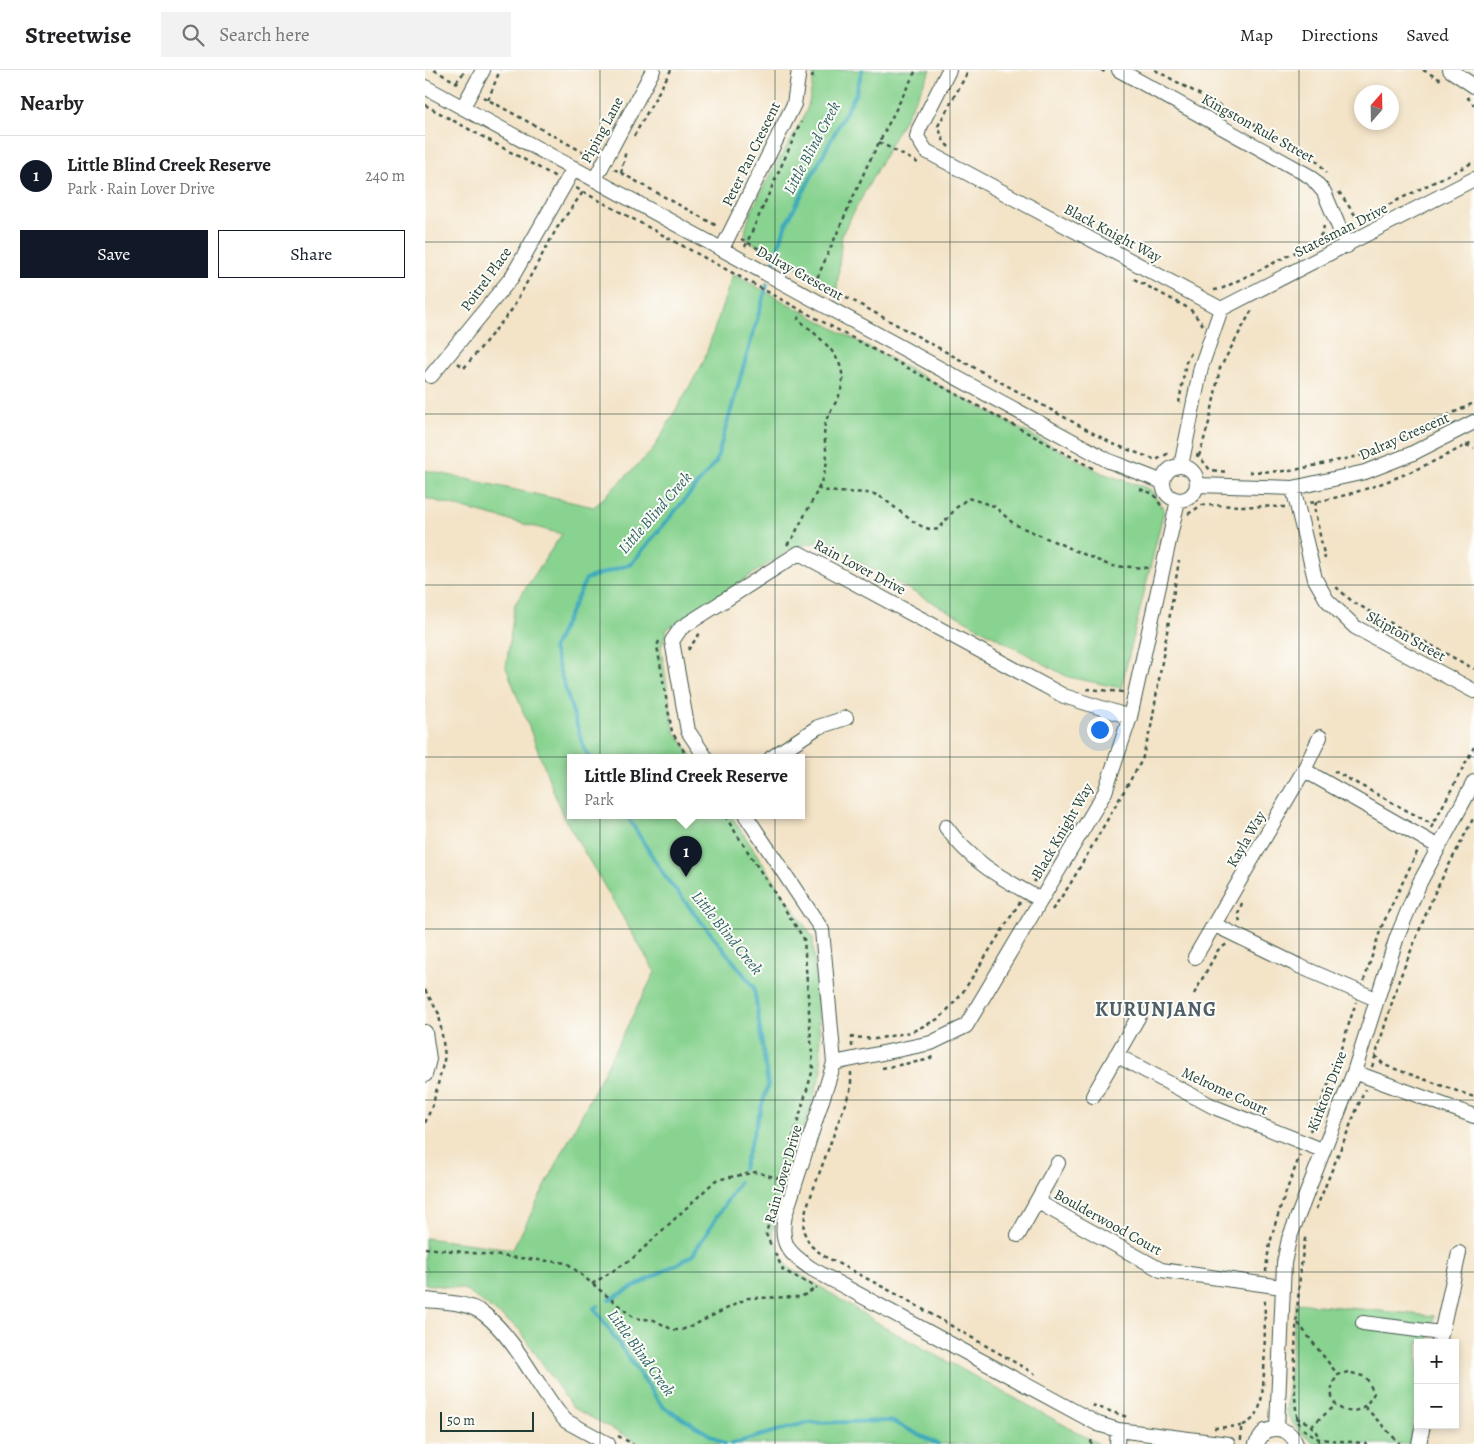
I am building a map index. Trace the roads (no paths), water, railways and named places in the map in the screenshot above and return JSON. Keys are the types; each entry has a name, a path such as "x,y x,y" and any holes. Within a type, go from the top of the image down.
{"street":[{"path":"463,107 483,70"},
{"name":"Piping Lane","path":"595,179 653,70"},
{"name":"Peter Pan Crescent","path":"722,249 794,104 799,70"},
{"name":"Black Knight Way","path":"949,70 919,129 917,137 926,151 1221,309"},
{"path":"1450,70 1472,79"},
{"name":"Kingston Rule Street","path":"1115,72 1311,177 1324,192 1347,246"},
{"name":"Dalray Crescent","path":"425,86 1109,461 1163,482"},
{"name":"Poitrel Place","path":"431,376 512,277 574,168"},
{"name":"Statesman Drive","path":"1221,309 1347,246 1474,179"},
{"path":"1179,457 1191,470 1197,485 1192,495 1176,506 1165,492 1163,482 1167,472 1179,457 1201,367 1221,309"},
{"name":"Dalray Crescent","path":"1197,485 1293,488 1365,472 1411,454 1474,422"},
{"name":"Skipton Street","path":"1293,488 1315,579 1327,600 1355,627 1474,691"},
{"name":"Black Knight Way","path":"833,1063 931,1043 966,1026 1105,792 1176,506"},
{"name":"Rain Lover Drive","path":"704,754 688,732 671,641 681,628 799,553 1064,696 1125,716"},
{"path":"777,754 817,727 846,718"},
{"name":"Kayla Way","path":"1195,957 1304,770 1320,738"},
{"path":"1304,770 1439,847"},
{"name":"Kirkton Drive","path":"1277,1428 1282,1287 1284,1262 1289,1239 1353,1072 1397,937 1420,882 1474,782"},
{"name":"Rain Lover Drive","path":"748,819 821,930 833,1063 785,1215 782,1231 784,1244 797,1258 813,1269 1098,1424 1118,1437"},
{"path":"946,827 966,853 991,872 1041,900"},
{"path":"1215,925 1299,966 1376,999"},
{"path":"1093,1096 1140,1014"},
{"path":"425,1032 429,1059 425,1075"},
{"name":"Melrome Court","path":"1116,1055 1215,1107 1322,1150"},
{"path":"1353,1072 1474,1116"},
{"name":"Boulderwood Court","path":"1018,1235 1058,1163"},
{"name":"Boulderwood Court","path":"1038,1202 1161,1270 1282,1287"},
{"path":"1363,1323 1440,1338 1459,1253"},
{"path":"425,1300 460,1304 483,1313 505,1336 566,1421 608,1444"},
{"path":"1256,1444 1265,1432 1277,1428 1287,1432 1296,1444"},
{"path":"1419,1444 1422,1429"},
{"path":"1118,1437 1228,1444"}],"waterway":[{"name":"Little Blind Creek","path":"773,266 785,226 856,93 862,70"},
{"name":"Little Blind Creek","path":"588,754 584,748 553,649 586,579 631,564 716,462 767,285"},
{"name":"Little Blind Creek","path":"629,819 666,878 754,987 768,1085 743,1169"},
{"name":"Little Blind Creek","path":"609,1300 692,1256 739,1182"},
{"name":"Little Blind Creek","path":"598,1306 594,1308 662,1406 725,1444"},
{"name":"Little Blind Creek","path":"731,1444 805,1423 891,1421 938,1444"}],"place":[{"name":"Little Blind Creek Reserve","path":"686,877"}],"district":[{"name":"KURUNJANG","path":"1156,1009"}]}
